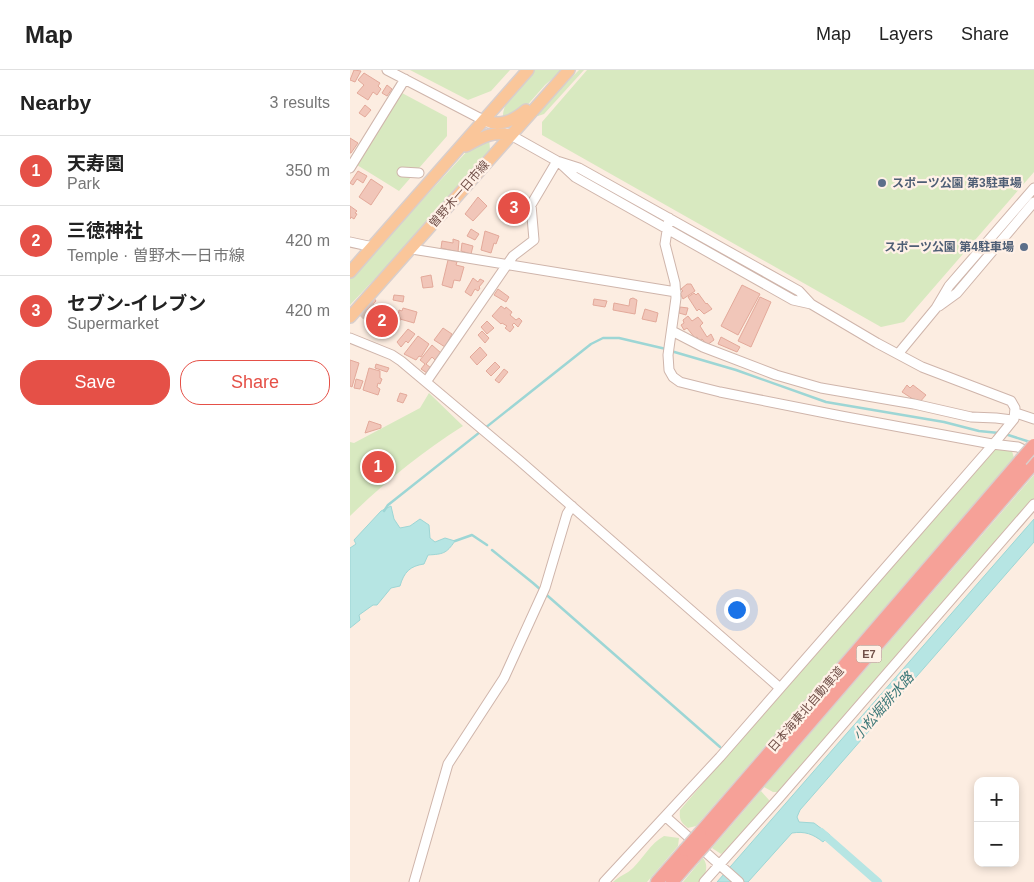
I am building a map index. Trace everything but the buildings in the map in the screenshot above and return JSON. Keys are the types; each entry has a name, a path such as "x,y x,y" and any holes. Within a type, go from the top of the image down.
{"highway":[{"name":"日本海東北自動車道","path":"657,882 689,854 1030,461 1034,445"},
{"name":"日本海東北自動車道","path":"672,882 689,854"}],"main road":[{"path":"350,272 528,70"},
{"name":"曽野木一日市線","path":"350,317 568,70"},
{"path":"484,120 490,123 508,122 541,102"},
{"path":"458,150 485,135 502,133 511,135"}],"street":[{"path":"387,70 558,161 579,168 799,291 811,304"},
{"path":"350,168 405,79"},
{"path":"558,161 575,177 793,300 811,304 922,367 1011,401 1016,408 1013,419 994,442 666,817 604,882"},
{"path":"426,382 513,256 534,240 531,204 558,161"},
{"path":"402,172 419,173"},
{"path":"898,354 936,308 949,286 1034,188"},
{"path":"936,308 956,293 1034,202"},
{"path":"669,218 665,244 676,292 668,355 669,370 673,377 680,382 720,392 1018,447 1030,461"},
{"path":"350,242 373,247"},
{"path":"412,249 676,292"},
{"path":"672,332 703,347 776,375 821,388 914,404 971,417 1034,419"},
{"path":"352,341 392,355 426,382 572,506 780,688"},
{"path":"704,882 721,866 1034,504"},
{"path":"414,882 448,764 504,678 544,588 567,514 572,506"},
{"path":"666,817 739,882"}],"green space":[{"path":"410,70 510,70 491,91 468,100"},
{"path":"534,70 562,70 545,85 523,110 503,118 509,98"},
{"path":"579,70 584,70 544,114 538,116 536,114"},
{"path":"587,70 1034,70 1034,172 904,322 881,327 542,135 542,122"},
{"path":"402,93 447,117 447,136 399,191 357,165"},
{"path":"489,139 490,149 485,157 422,229 350,305 350,279 470,148"},
{"path":"429,393 463,426 404,468 350,516 350,442 354,443 420,408"},
{"path":"998,448 1012,451 1014,458 696,826 688,828 681,821 680,810 988,452"},
{"path":"1034,475 1034,501 780,792 773,792 764,787"},
{"path":"761,791 769,800 769,805 729,848 721,854 712,848"},
{"path":"664,836 679,838 678,846 647,882 613,882 633,868 651,847"},
{"path":"703,858 706,870 700,882 683,882"}],"water":[{"path":"391,506 394,519 400,528 410,526 420,519 429,525 430,538 435,542 445,538 455,541 446,551 441,554 428,555 424,564 415,566 408,571 403,577 400,586 391,588 377,605 373,605 359,615 360,620 350,628 350,548 356,544 354,540 381,511"},
{"name":"小松堀排水路","path":"1034,519 1034,542 800,810 797,817 799,822 814,823 830,835 823,842 809,834 801,832 792,833 748,882 717,882"}],"waterway":[{"path":"384,511 388,505 591,344 603,338 619,338 666,349"},
{"path":"671,351 736,370 826,402 944,422 979,431 999,433"},
{"path":"1005,434 1030,442"},
{"path":"455,541 472,535 487,545"},
{"path":"492,550 533,583 720,747"},
{"path":"821,832 878,882"}],"tunnel":[{"path":"360,316 373,303"}],"place":[{"name":"スポーツ公園 第3駐車場","path":"882,183"},
{"name":"セブン-イレブン","path":"514,208"},
{"name":"スポーツ公園 第4駐車場","path":"1024,247"},
{"name":"三徳神社","path":"382,321"},
{"name":"天寿園","path":"378,467"}]}
